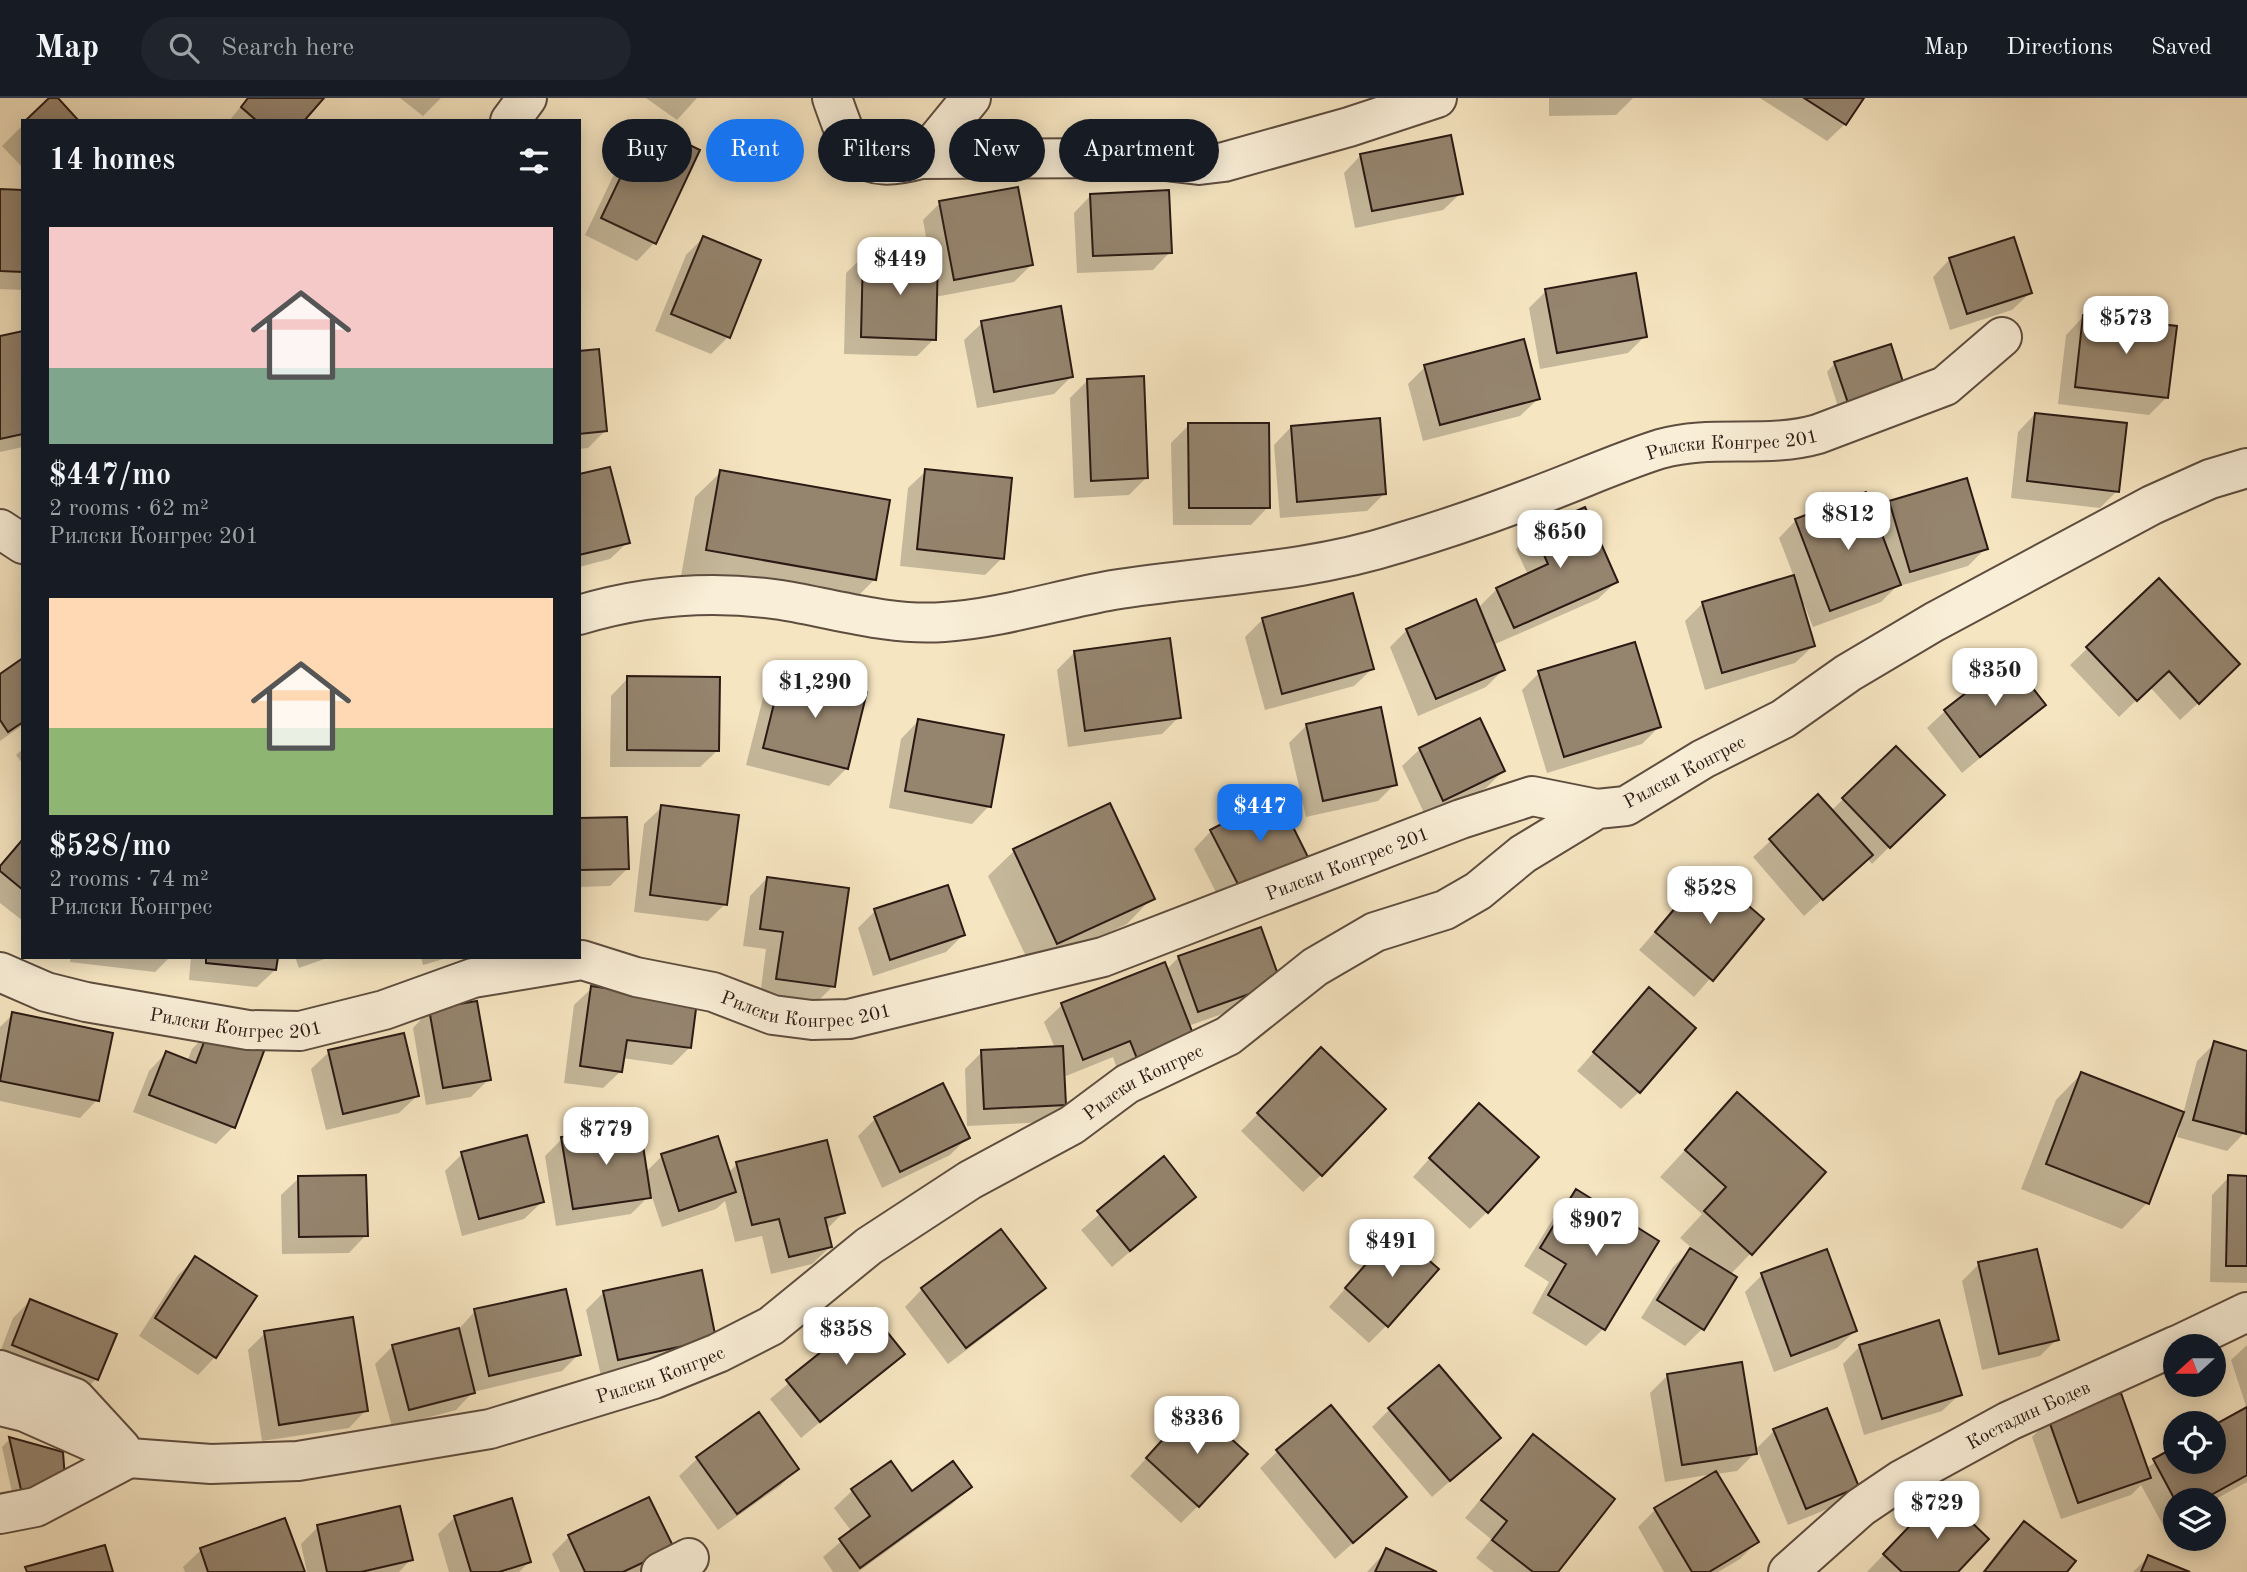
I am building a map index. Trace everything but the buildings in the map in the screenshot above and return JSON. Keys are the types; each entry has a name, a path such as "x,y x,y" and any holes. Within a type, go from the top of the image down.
{"street":[{"path":"511,119 527,98"},
{"path":"832,98 839,119"},
{"path":"935,142 971,98"},
{"path":"935,159 1140,158 1172,164 1212,164 1349,127 1437,98"},
{"name":"Рилски Конгрес 201","path":"581,615 648,599 697,593 779,600 904,623 944,622 980,618 1113,590 1306,564 1395,545 1526,500 1661,449 1701,440 1771,442 1797,440 1818,434 1945,386 2002,337"},
{"name":"Рилски Конгрес","path":"129,1458 211,1464 298,1461 490,1429 654,1379 718,1353 771,1326 869,1246 970,1180 1072,1125 1127,1084 1228,1037 1315,967 1375,932 1445,911 1478,891 1523,854 1597,809 1626,806 1703,759 1783,719 1848,673 1934,622 2152,505 2210,479 2247,468"},
{"path":"0,529 21,543"},
{"name":"Рилски Конгрес 201","path":"0,972 46,992 86,1002 248,1030 300,1031 384,1010 473,978 582,960 636,977 713,992 773,1015 812,1020 849,1019 1103,957 1461,819 1532,796 1597,809"},
{"name":"Костадин Бодев","path":"2201,1334 2247,1312"},
{"name":"Костадин Бодев","path":"1788,1572 1861,1507 1901,1480 2009,1422 2163,1352"},
{"path":"0,1370 75,1398 104,1427 129,1458"},
{"path":"0,1406 25,1412 129,1458"},
{"path":"0,1514 36,1507 129,1458"}]}
